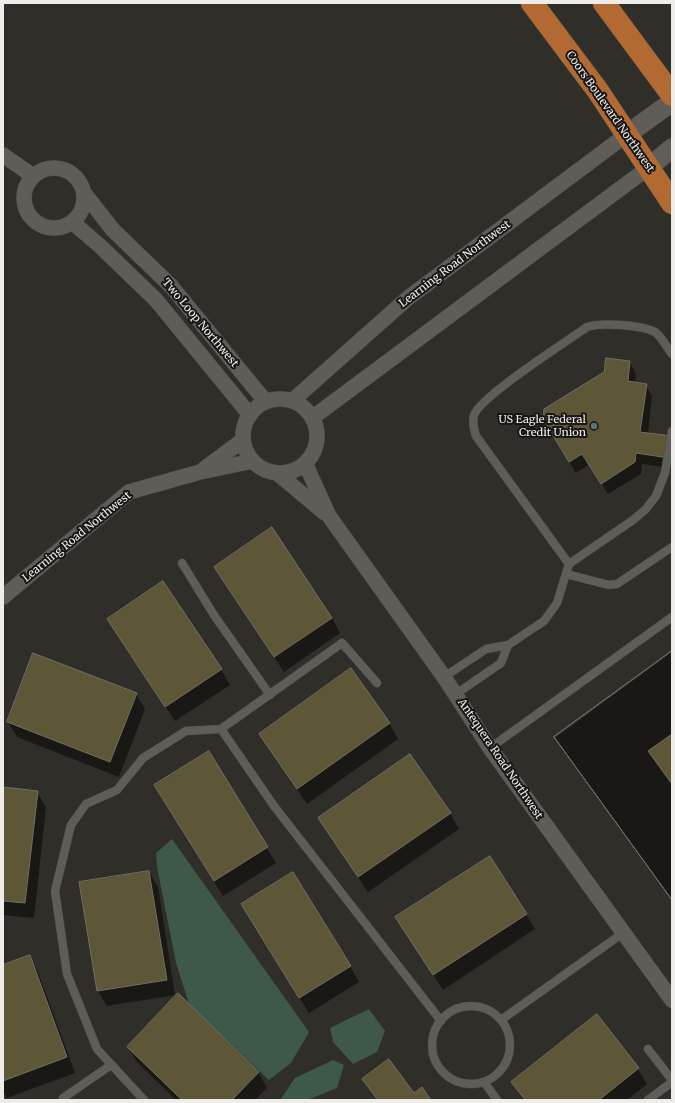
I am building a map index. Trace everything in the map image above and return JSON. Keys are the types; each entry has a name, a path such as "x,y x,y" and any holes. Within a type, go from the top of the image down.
{"main road":[{"name":"Coors Boulevard Northwest","path":"532,3 598,91 672,203"},
{"path":"604,3 672,95"}],"street":[{"path":"626,134 672,102"},
{"name":"Learning Road Northwest","path":"292,401 408,298 626,134"},
{"path":"312,418 648,168 672,148"},
{"path":"3,155 33,176"},
{"path":"47,168 64,169 77,178 84,193 82,210 72,222 62,227 50,228 40,225 31,217 26,207 24,196 27,186 33,176 47,168"},
{"name":"Two Loop Northwest","path":"84,193 112,230 171,286 266,402"},
{"name":"Two Loop Northwest","path":"72,222 99,245 156,300 250,415"},
{"path":"279,399 292,401 303,407 312,418 317,433 312,454 305,463 292,471 277,473 268,471 253,461 246,451 243,440 246,422 250,415 266,402 279,399"},
{"name":"Learning Road Northwest","path":"200,472 243,440"},
{"name":"Learning Road Northwest","path":"3,597 129,492 200,472 253,461"},
{"name":"Antequera Road Northwest","path":"305,463 329,516 456,694 490,748 672,1000"},
{"name":"Antequera Road Northwest","path":"277,473 329,516"}],"lane":[{"path":"569,564 476,436 473,427 474,415 491,396 587,327 592,325 596,324 648,329 657,333 672,354"},
{"path":"444,677 486,649 508,645 544,621 557,603 569,564 633,520 645,510 656,496 665,473 672,431"},
{"path":"566,574 609,585 617,584 624,581 672,547"},
{"path":"182,563 214,614 270,694"},
{"path":"490,748 672,617"},
{"path":"144,1100 97,1049 67,974 55,891 71,825 86,804 118,790 143,758 186,731 222,729 342,643 377,683"},
{"path":"456,694 501,663 508,645"},
{"path":"222,729 274,806 441,1021"},
{"path":"501,1020 623,933"},
{"path":"471,1006 482,1007 492,1012 501,1020 508,1030 510,1043 509,1055 504,1067 495,1076 484,1082 472,1084 460,1082 448,1076 440,1067 434,1056 432,1044 435,1032 441,1021 449,1013 459,1008 471,1006"},
{"path":"648,1049 672,1081 648,1100"},
{"path":"63,1098 111,1065"},
{"path":"484,1082 497,1100"}],"green space":[{"path":"172,839 309,1032 291,1063 269,1080 189,1004 176,963 157,867 156,853"},
{"path":"369,1009 385,1031 377,1052 353,1064 333,1042 330,1028"},
{"path":"333,1060 344,1065 337,1088 307,1100 280,1100 295,1078"}],"building":[{"name":"US Eagle Federal Credit Union","path":"606,358 630,361 628,381 647,384 640,432 672,436 669,458 636,453 635,462 601,484 582,454 569,462 543,419 544,409 604,372"},
{"path":"272,527 332,618 274,657 214,567"},
{"path":"163,581 222,669 165,707 107,619"},
{"path":"672,651 672,734 648,751 672,784 672,900 554,737"},
{"path":"672,651 672,900 554,737"},
{"path":"33,653 137,693 110,762 7,722"},
{"path":"351,668 390,723 297,789 259,734"},
{"path":"209,751 268,847 214,881 154,785"},
{"path":"410,754 451,813 358,877 318,818"},
{"path":"3,787 38,791 25,903 3,901"},
{"path":"490,856 527,914 433,975 395,917"},
{"path":"149,871 167,980 97,991 79,882"},
{"path":"293,872 351,966 299,998 241,904"},
{"path":"30,955 67,1057 3,1081 3,965"},
{"path":"178,993 259,1072 232,1100 182,1100 127,1047"},
{"path":"597,1014 639,1068 599,1100 525,1100 511,1082"},
{"path":"389,1059 414,1093 422,1087 431,1100 378,1100 362,1079"}],"place":[{"name":"US Eagle Federal Credit Union","path":"594,426"}]}
